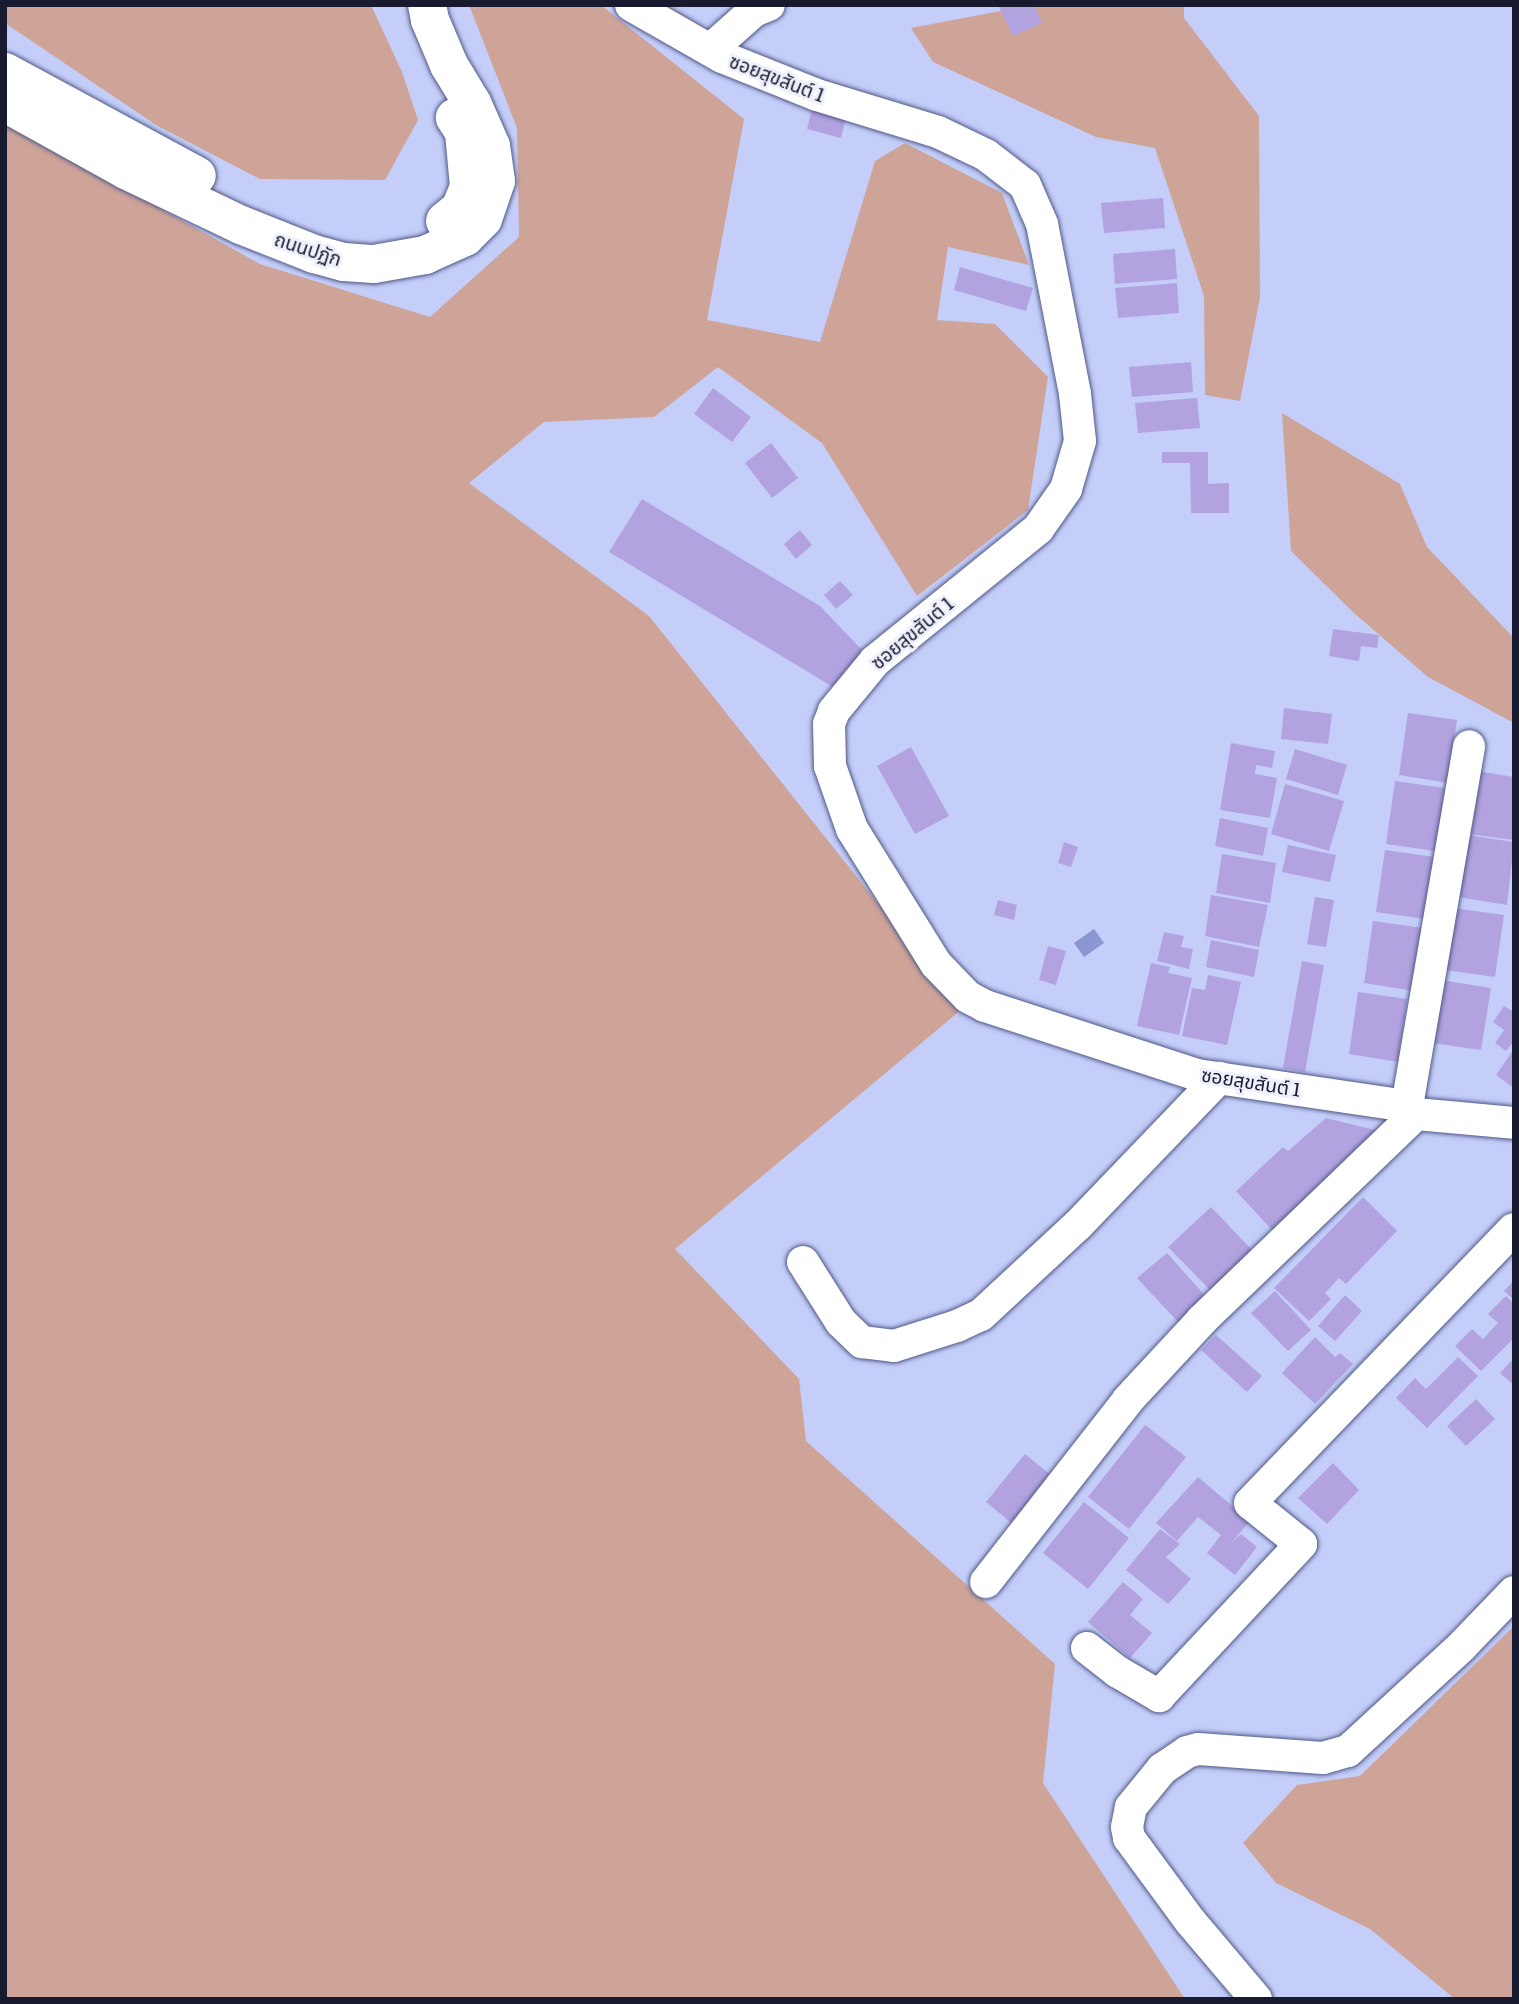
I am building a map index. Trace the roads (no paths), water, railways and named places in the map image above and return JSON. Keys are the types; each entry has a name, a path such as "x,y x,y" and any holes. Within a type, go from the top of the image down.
{"main road":[{"name":"ถนนปฏัก","path":"5,72 35,91 265,210 351,237 417,233 444,223 460,209 469,187 468,159 464,132 421,57 406,5"},
{"name":"ถนนปฏัก","path":"5,103 126,170 241,225 303,250 344,262 374,264 425,255 465,237 484,219 496,181 491,146 472,103 449,65 430,20 428,5"}],"street":[{"name":"ซอยสุขสันต์ 1","path":"631,5 709,50 817,95 938,132 986,155 1025,185 1042,224 1075,394 1080,441 1066,489 1038,529 867,671 834,711 828,741 830,766 852,829 936,964 968,996 1001,1013 1197,1074 1412,1110 1514,1123"},
{"path":"709,50 754,11 769,5"},
{"path":"986,1582 1128,1400 1202,1320 1412,1110 1469,746"},
{"path":"803,1262 841,1322 862,1342 894,1346 957,1326 981,1315 1078,1225 1219,1079"},
{"path":"1087,1648 1127,1678 1159,1696 1301,1544 1250,1503 1514,1229"},
{"path":"1256,1999 1190,1921 1129,1838 1127,1826 1132,1807 1162,1769 1187,1752 1198,1749 1323,1759 1348,1751 1461,1647 1514,1592"}],"water":[{"path":"1094,929 1104,943 1084,957 1074,943"}]}
